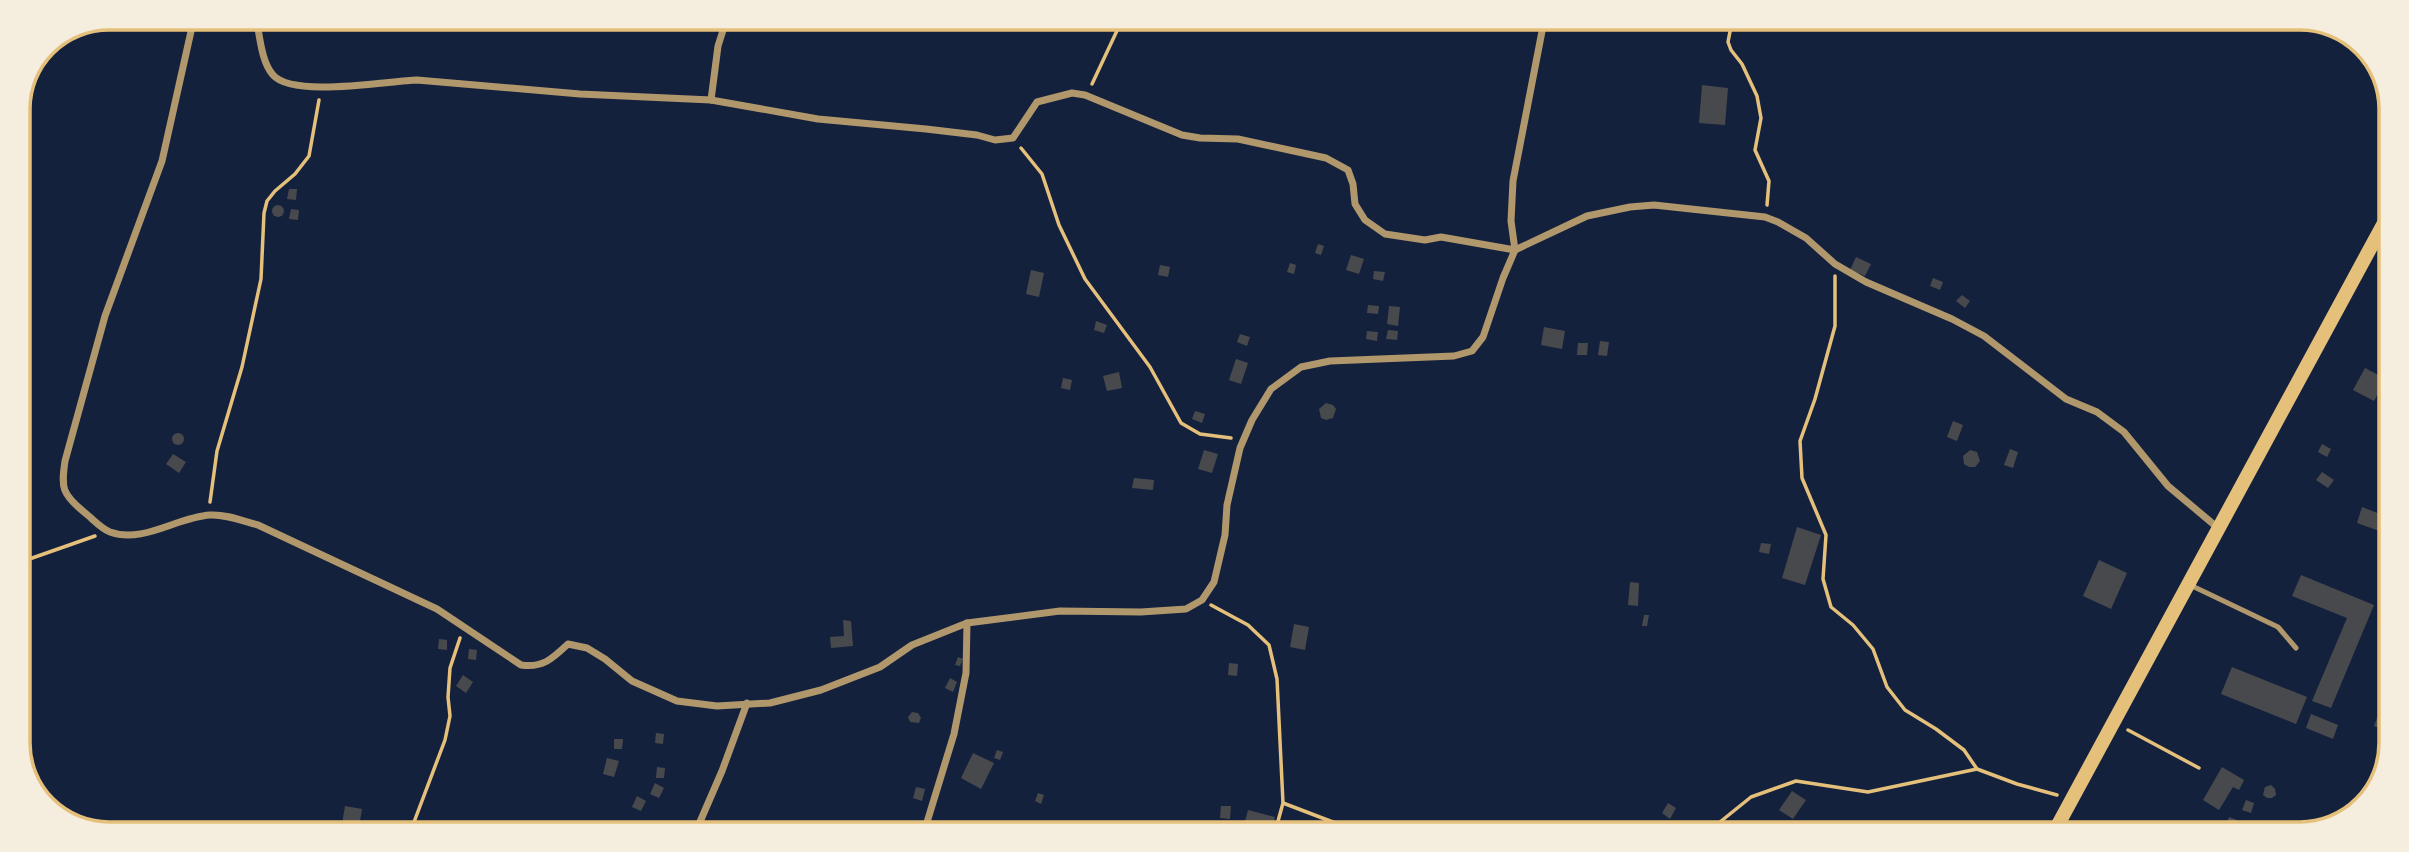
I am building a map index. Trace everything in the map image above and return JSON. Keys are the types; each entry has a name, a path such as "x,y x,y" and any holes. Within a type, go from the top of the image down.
{"main road":[{"path":"2059,822 2379,230"}],"street":[{"path":"191,30 162,161 104,316 62,479 70,500 107,531 137,534 210,515 228,516 258,525 437,609 521,665 537,667 568,644 587,648 632,681 677,701 717,706 770,703 821,690 880,667 912,645 967,623 1060,611 1142,612 1186,609 1202,600 1214,582 1240,448 1252,420 1271,389 1301,367 1330,361 1454,356 1472,351 1483,337 1515,250 1511,221 1513,181 1542,30"},
{"path":"259,30 266,62 274,77 292,85 322,88 417,80 580,94 711,100 818,119 977,135 995,140 1013,138 1037,102 1072,93 1085,95 1182,135 1238,139 1326,158 1348,170 1355,204 1365,220 1385,234 1425,240 1441,237 1515,250 1587,216 1654,205 1765,217 1806,238 1835,264 1866,282 1952,319 1984,336 2066,399 2098,412 2124,432 2168,486 2218,528"},
{"path":"711,100 718,46 723,30"},
{"path":"927,822 954,734 966,673 967,623"},
{"path":"700,822 747,703"}],"lane":[{"path":"2188,584 2278,627 2296,648"}],"path":[{"path":"1085,95 1117,30"},
{"path":"1730,30 1728,42 1731,50 1742,64 1757,96 1761,118 1755,150 1769,181 1765,217"},
{"path":"210,515 209,496 217,452 242,368 261,279 267,201 309,156 322,88"},
{"path":"1013,138 1042,174 1059,225 1085,279 1150,367 1181,423 1200,434 1244,440"},
{"path":"1835,264 1835,326 1815,400 1800,441 1802,478 1826,535 1823,579 1831,607 1853,625 1873,649 1886,687 1905,710 1937,729 1964,750 1978,769"},
{"path":"30,559 107,531"},
{"path":"1202,600 1248,625 1269,645 1278,679 1283,803 1278,822"},
{"path":"414,822 445,740 450,716 450,668 464,626"},
{"path":"2114,722 2199,768"},
{"path":"1720,822 1751,797 1796,781 1868,792 1978,769 2046,793 2073,797"},
{"path":"1283,803 1333,822"}],"building":[{"path":"1702,85 1728,88 1725,125 1699,123"},
{"path":"289,189 297,189 296,200 287,199"},
{"path":"273,206 283,206 283,216 273,216"},
{"path":"291,209 299,210 298,220 289,219"},
{"path":"1318,244 1324,246 1321,255 1315,253"},
{"path":"1351,255 1364,259 1359,274 1346,270"},
{"path":"1856,257 1871,264 1865,276 1850,270"},
{"path":"1290,263 1296,265 1294,274 1287,272"},
{"path":"1160,265 1170,267 1168,277 1158,275"},
{"path":"1031,270 1044,273 1039,297 1026,294"},
{"path":"1374,271 1385,272 1383,281 1373,279"},
{"path":"1933,278 1943,282 1940,290 1930,286"},
{"path":"1962,295 1970,301 1965,308 1956,301"},
{"path":"1368,305 1379,306 1378,314 1367,313"},
{"path":"1389,306 1400,307 1398,326 1387,324"},
{"path":"1096,321 1107,325 1104,333 1094,330"},
{"path":"1544,327 1565,331 1562,349 1541,345"},
{"path":"1388,330 1398,331 1397,340 1386,339"},
{"path":"1367,331 1378,332 1377,341 1366,339"},
{"path":"1240,334 1250,337 1247,346 1237,342"},
{"path":"1600,341 1609,342 1607,356 1598,355"},
{"path":"1578,343 1588,343 1587,355 1577,355"},
{"path":"1236,359 1248,363 1241,384 1229,380"},
{"path":"2365,368 2379,375 2379,392 2374,401 2353,390"},
{"path":"1119,372 1122,388 1107,391 1103,376"},
{"path":"1063,378 1072,380 1070,390 1061,388"},
{"path":"1326,403 1336,409 1333,418 1326,420 1321,418 1319,409"},
{"path":"1195,411 1205,414 1202,423 1192,419"},
{"path":"1953,421 1963,425 1957,441 1947,437"},
{"path":"178,433 184,439 178,445 172,439"},
{"path":"2322,444 2331,449 2327,457 2318,452"},
{"path":"2010,449 2018,452 2013,468 2004,465"},
{"path":"1204,450 1218,454 1212,473 1198,469"},
{"path":"1970,450 1977,452 1980,461 1975,467 1964,464 1963,456"},
{"path":"173,454 186,462 179,473 166,464"},
{"path":"2322,472 2334,480 2328,488 2316,480"},
{"path":"1134,478 1154,480 1153,490 1132,488"},
{"path":"2362,507 2379,514 2379,531 2357,523"},
{"path":"1797,527 1821,535 1805,585 1782,578"},
{"path":"1761,543 1771,544 1769,554 1759,552"},
{"path":"2099,560 2127,573 2111,609 2083,596"},
{"path":"2301,575 2374,605 2331,708 2312,701 2347,618 2292,596"},
{"path":"1630,582 1639,583 1638,606 1628,605"},
{"path":"1644,615 1649,615 1647,626 1642,626"},
{"path":"843,620 851,621 853,646 831,648 830,637 844,636"},
{"path":"1294,624 1309,627 1305,650 1290,647"},
{"path":"439,639 447,640 447,650 438,649"},
{"path":"469,649 477,650 476,660 468,659"},
{"path":"958,657 963,659 960,666 955,665"},
{"path":"1229,663 1238,664 1237,676 1228,675"},
{"path":"2232,667 2307,697 2296,724 2221,694"},
{"path":"463,675 473,682 466,693 456,686"},
{"path":"950,678 957,682 953,692 945,688"},
{"path":"912,712 918,713 921,718 919,723 910,722 908,717"},
{"path":"2379,712 2379,728 2374,726"},
{"path":"2311,714 2338,725 2333,739 2306,728"},
{"path":"656,733 664,734 663,744 655,743"},
{"path":"614,739 623,739 622,749 614,749"},
{"path":"997,750 1003,752 1000,760 994,758"},
{"path":"973,753 994,763 981,789 961,778"},
{"path":"607,758 619,761 614,777 603,774"},
{"path":"657,767 665,768 664,778 656,778"},
{"path":"2222,767 2244,780 2239,790 2233,787 2219,810 2203,800"},
{"path":"655,783 664,788 659,798 650,794"},
{"path":"2271,785 2276,795 2267,798 2263,795 2265,787"},
{"path":"916,787 925,789 922,801 913,798"},
{"path":"1792,791 1806,800 1793,819 1779,810"},
{"path":"1038,793 1044,795 1041,804 1035,801"},
{"path":"637,796 646,801 641,811 632,807"},
{"path":"2246,800 2254,803 2251,813 2242,810"},
{"path":"1668,803 1676,808 1670,819 1662,813"},
{"path":"345,806 362,809 360,821 367,822 342,822"},
{"path":"1221,806 1231,806 1230,819 1220,818"},
{"path":"1248,810 1275,817 1274,822 1245,822"},
{"path":"2229,817 2237,820 2236,822 2227,822"}]}
